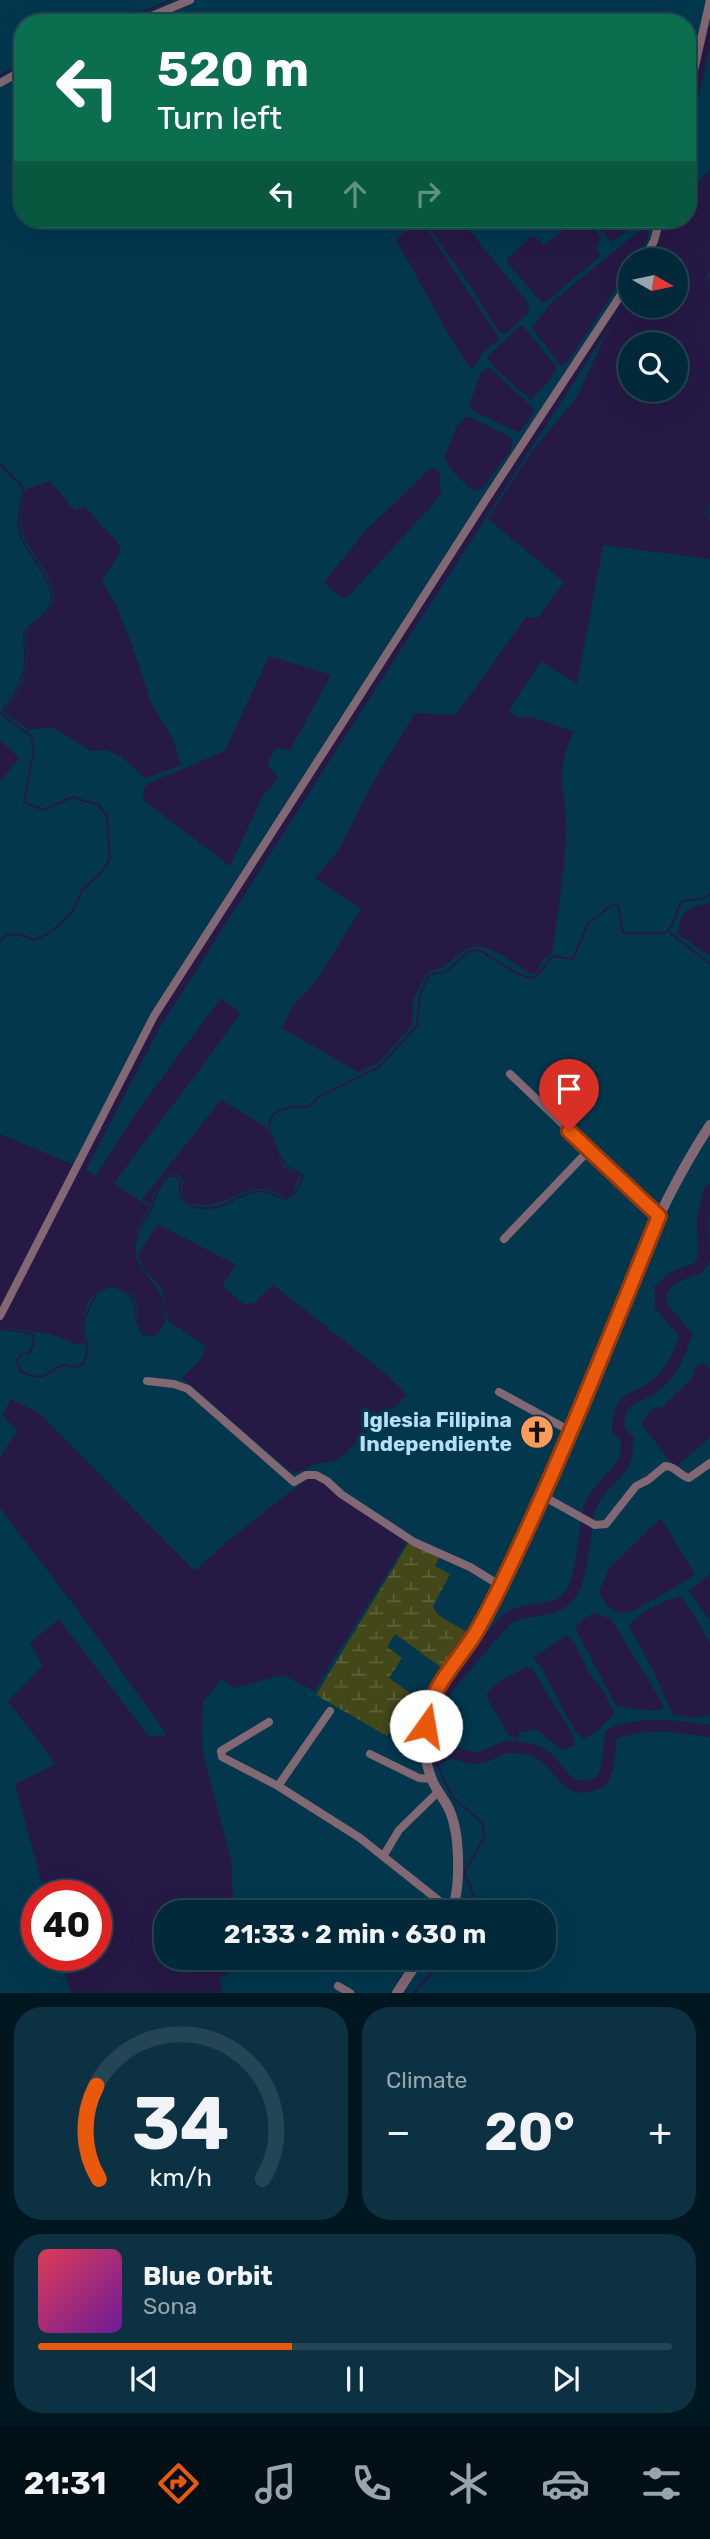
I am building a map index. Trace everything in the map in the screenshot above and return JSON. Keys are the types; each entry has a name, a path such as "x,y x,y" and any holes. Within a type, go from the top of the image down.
{"street":[{"path":"157,14 190,0"},
{"path":"696,62 710,0"},
{"path":"650,248 658,228"},
{"path":"0,1316 154,1016 475,516 618,299"},
{"path":"510,1074 659,1216"},
{"path":"456,1900 456,1829 446,1802 431,1779 426,1760 424,1740 427,1711 435,1690 475,1634 500,1586 572,1432 659,1216 685,1163 710,1125"},
{"path":"504,1239 589,1150"},
{"path":"147,1381 174,1384 188,1389 294,1482 306,1475 316,1475 405,1536 470,1567 500,1586"},
{"path":"499,1392 572,1432"},
{"path":"543,1496 595,1525 606,1524 636,1486 665,1466 673,1467 689,1478 710,1463"},
{"path":"278,1786 330,1711"},
{"path":"268,1722 224,1749 221,1754 224,1760 278,1786 383,1854 438,1900"},
{"path":"370,1754 419,1778 431,1779"},
{"path":"383,1854 399,1830 438,1792"},
{"path":"397,1993 413,1970"},
{"path":"338,1986 350,1993"}],"green space":[{"path":"409,1542 440,1556 435,1566 450,1574 433,1606 438,1615 470,1634 446,1671 395,1634 387,1647 402,1658 389,1678 410,1693 387,1736 316,1695"}],"shaded area":[{"path":"710,170 710,272 707,276 710,285 710,490 705,511 710,520 710,559 603,545 577,684 541,661 509,710 516,717 534,718 574,732 567,746 562,772 566,836 552,953 543,960 536,974 529,973 498,953 481,947 465,950 444,966 428,972 414,998 412,1026 379,1062 358,1072 282,1028 293,1005 314,984 361,909 315,878 339,850 373,782 415,713 456,715 526,617 538,618 564,582 488,519 534,449 576,399 606,334 618,315 618,318 688,318 688,248 660,248 666,228 696,228 696,185"},
{"path":"410,228 426,228 499,338 471,369 454,344 397,238"},
{"path":"429,228 467,228 529,304 528,313 507,333 499,332"},
{"path":"566,228 593,228 600,237 597,248 600,256 542,303 508,264 507,259 530,238 535,237 544,246"},
{"path":"599,228 631,228 613,241"},
{"path":"643,228 649,228 642,248 618,248"},
{"path":"618,248 618,285 567,363 561,366 532,328 552,302"},
{"path":"520,326 524,327 557,368 531,400 495,368 487,357"},
{"path":"489,367 535,410 521,431 473,411 469,406 481,373"},
{"path":"466,417 510,437 513,442 509,453 484,486 473,491 454,473 444,458 457,426"},
{"path":"431,468 435,468 439,473 439,489 442,494 348,597 340,596 324,583 365,531"},
{"path":"50,481 72,508 77,510 84,506 121,550 102,581 115,603 151,703 173,739 181,765 145,778 122,757 106,750 91,751 54,728 29,729 4,713 20,688 27,667 27,631 48,613 53,603 51,582 27,542 21,521 25,490"},
{"path":"269,656 331,675 290,750 276,748 267,764 278,777 269,791 265,791 230,866 143,800 144,789 147,784 225,751"},
{"path":"0,740 19,758 0,782"},
{"path":"710,903 708,955 678,934 681,920 687,911"},
{"path":"221,998 240,1013 114,1184 150,1207 140,1222 134,1252 141,1269 159,1293 163,1317 159,1328 150,1335 144,1331 138,1322 137,1305 133,1295 112,1284 96,1292 88,1303 82,1329 84,1342 79,1345 51,1334 2,1327 83,1168 96,1176 138,1110"},
{"path":"221,1100 266,1127 283,1167 300,1176 291,1194 286,1198 272,1191 250,1190 212,1204 200,1205 187,1202 182,1193 183,1181 177,1173 167,1175 154,1193 151,1205 142,1200"},
{"path":"0,1134 74,1165 0,1311"},
{"path":"158,1224 236,1265 222,1286 244,1304 254,1303 273,1285 380,1369 407,1395 338,1460 312,1465 292,1473 182,1378 203,1357 205,1346 169,1321 162,1289 144,1269 138,1254"},
{"path":"704,1363 710,1370 710,1437 675,1468 641,1423 653,1408 662,1407 693,1377 694,1368"},
{"path":"11,1399 39,1413 195,1571 230,1539 308,1478 316,1477 408,1540 314,1691 283,1675 233,1688 222,1678 203,1702 202,1749 231,1860 233,1900 154,1900 154,1970 232,1970 220,1978 222,1993 71,1993 65,1971 112,1971 112,1880 41,1880 15,1784 56,1764 8,1701 43,1666 30,1643 59,1619 149,1737 167,1735 80,1613 0,1508 0,1457 17,1431 3,1415"},
{"path":"661,1518 695,1575 627,1613 613,1610 599,1591 610,1567"},
{"path":"710,1574 710,1621 689,1591"},
{"path":"680,1596 710,1644 710,1715 695,1718 673,1715 629,1626 646,1611"},
{"path":"594,1613 611,1619 663,1704 663,1709 639,1710 616,1705 575,1628"},
{"path":"567,1635 576,1646 589,1673 604,1692 614,1714 597,1731 584,1739 575,1731 541,1667 533,1658"},
{"path":"525,1667 532,1669 571,1731 575,1745 562,1750 536,1729 519,1733 518,1739 510,1737 486,1696 499,1682"}],"waterway":[{"path":"138,14 171,0"},
{"path":"696,89 710,30"},
{"path":"0,76 14,67"},
{"path":"656,248 663,228"},
{"path":"710,276 710,281"},
{"path":"0,1327 156,1026 618,307"},
{"path":"0,464 23,488 19,529 25,544 44,573 51,594 51,604 45,613 24,631 25,667 17,688 1,714 31,736 34,750 24,802 43,810 73,797 98,805 107,816 110,859 102,872 82,890 74,909 49,933 35,940 19,934 6,935 0,942"},
{"path":"710,495 707,511 710,515"},
{"path":"0,1328 33,1334 34,1343 29,1353 16,1360 20,1371 31,1376 45,1375 60,1366 75,1367 83,1364 88,1349 84,1337 84,1319 96,1294 111,1285 123,1290 134,1300 138,1325 143,1334 156,1335 165,1311 162,1300 137,1261 135,1244 158,1190 168,1176 176,1176 185,1202 195,1207 217,1207 258,1191 285,1200 297,1190 303,1176 287,1166 279,1155 270,1130 272,1116 291,1107 309,1107 318,1097 379,1067 417,1025 420,995 429,975 447,971 468,952 479,950 523,976 534,977 553,956 573,959 588,923 612,905 618,905 623,933 663,933 673,923 683,901 702,899 710,894"},
{"path":"669,932 710,964"},
{"path":"710,1190 703,1219 704,1259 698,1268 674,1277 661,1289 661,1306 686,1335 684,1342 663,1378 650,1389 630,1399 622,1408 618,1430 628,1440 626,1456 621,1467 601,1489 590,1508 574,1588 569,1596 556,1606 517,1614 505,1622 434,1707 431,1741 435,1760 449,1752 476,1758 507,1747 534,1751 551,1762 570,1783 588,1786 602,1781 607,1768 611,1734 648,1726 710,1731"},
{"path":"435,1760 452,1796 483,1824 484,1838 464,1872 475,1900"},
{"path":"414,1993 434,1970"}],"place":[{"name":"Iglesia Filipina Independiente","path":"537,1432"}],"route":[{"path":"426,1726 427,1711 435,1690 484,1618 543,1496 572,1432 659,1216 569,1131"}]}
